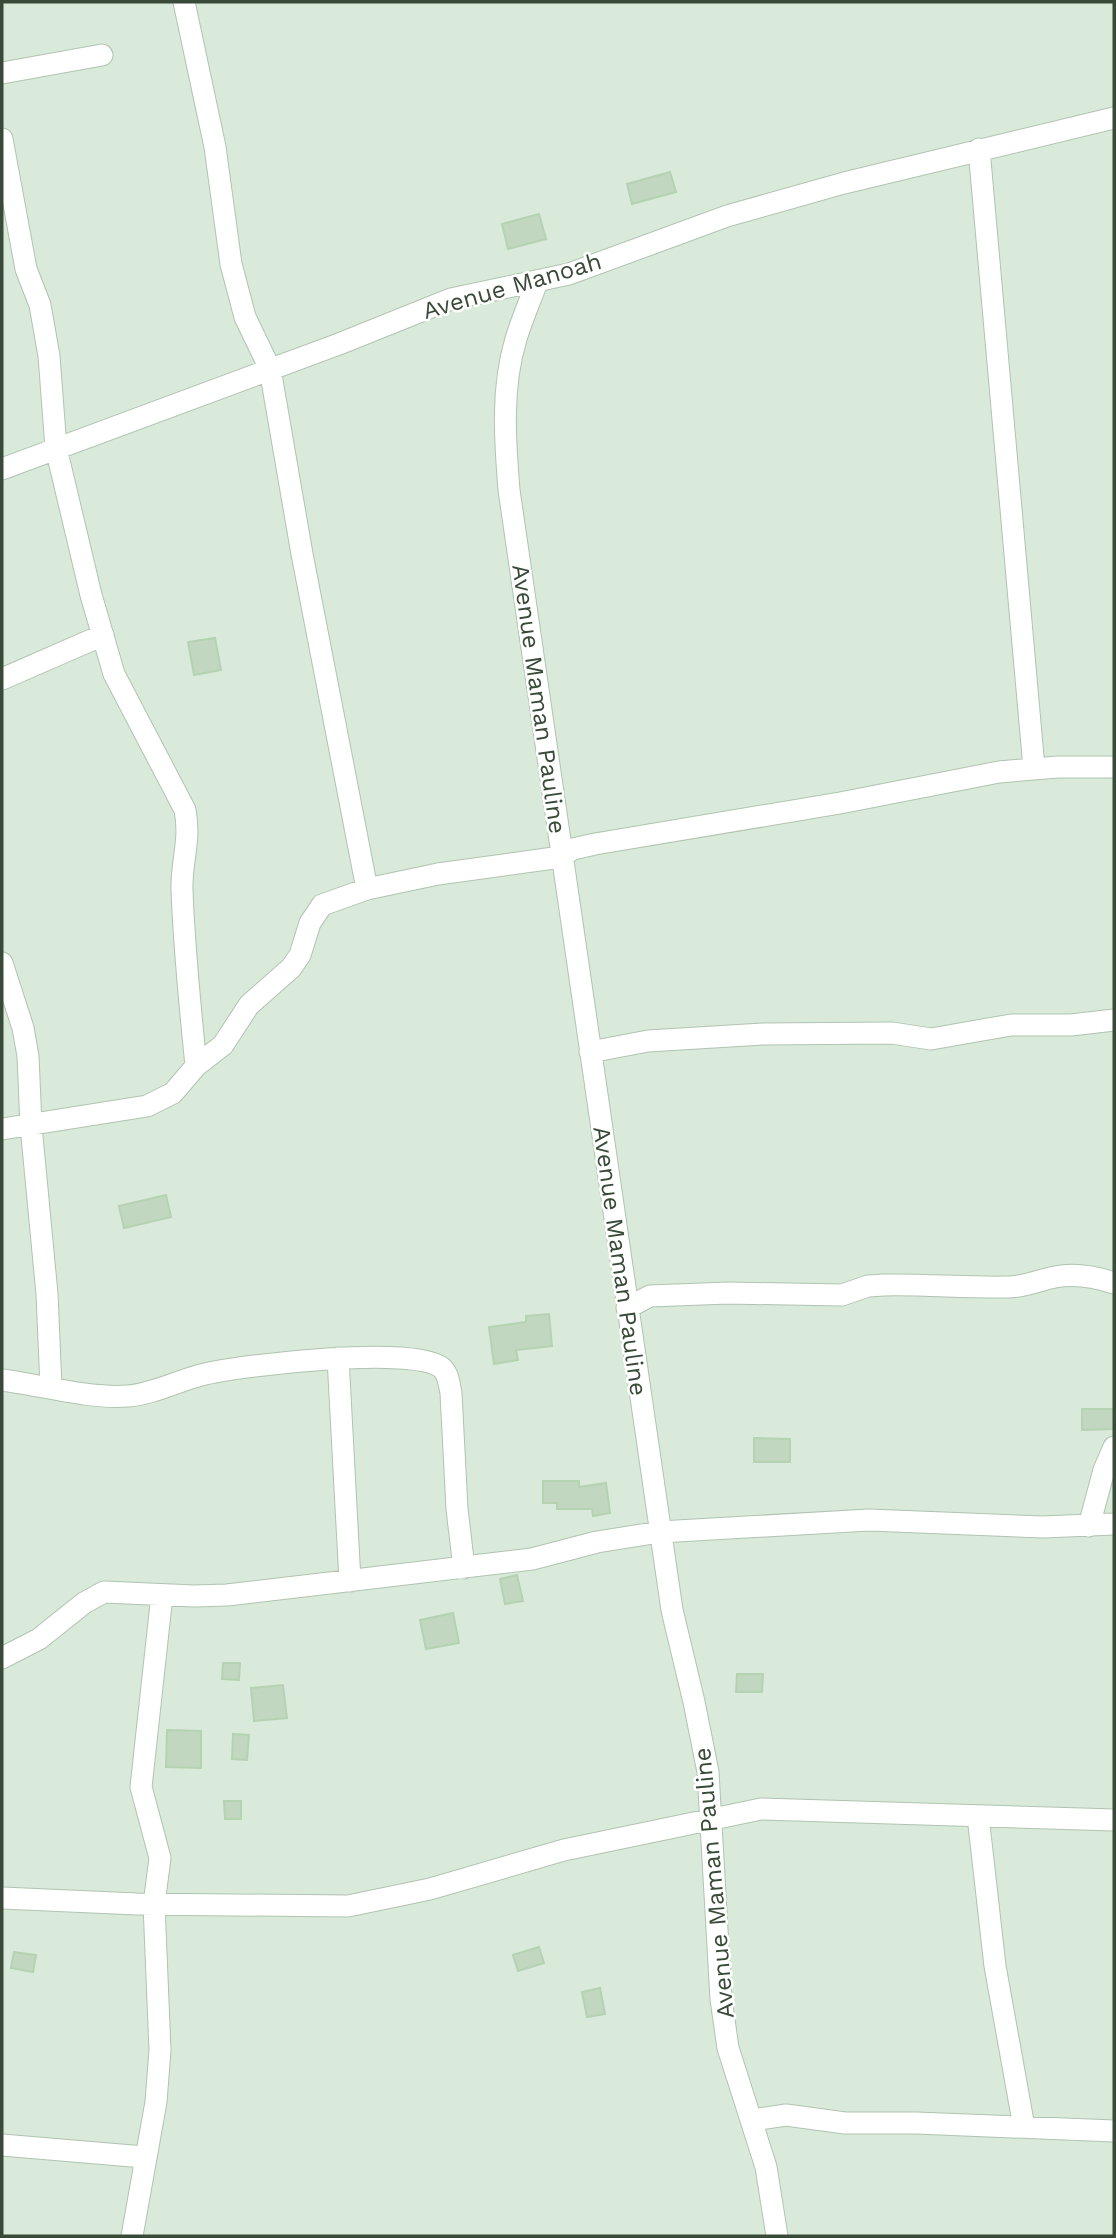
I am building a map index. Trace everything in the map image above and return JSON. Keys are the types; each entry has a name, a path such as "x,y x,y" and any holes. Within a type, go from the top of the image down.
{"street":[{"path":"184,2 215,147 231,264 245,317 270,369 302,554 367,889"},
{"path":"2,73 102,55"},
{"name":"Avenue Manoah","path":"2,469 451,299 569,274 727,216 979,149 1114,118"},
{"path":"2,139 26,269 40,305 50,356 56,448 91,596 114,674 185,810 188,844 182,886 196,1066"},
{"path":"979,149 1034,768"},
{"name":"Avenue Maman Pauline","path":"537,282 516,340 506,403 505,440 509,490 672,1610 703,1742 712,1821 721,1999 728,2048 766,2167 777,2236"},
{"path":"2,679 103,635"},
{"path":"2,1129 158,1102 173,1093 196,1066 223,1045 249,1005 291,968 300,955 310,923 321,905 367,889 438,874 561,856 573,849 594,844 840,803 999,772 1034,768 1114,767"},
{"path":"2,962 23,1028 28,1056 31,1126 47,1294 51,1387"},
{"path":"590,1052 648,1041 763,1034 892,1032 930,1040 1011,1025 1071,1025 1114,1020"},
{"path":"628,1308 650,1296 665,1294 842,1294 868,1286 884,1285 1009,1287 1068,1276 1098,1278 1114,1283"},
{"path":"2,1380 91,1394 130,1396 205,1374 309,1358 432,1363 448,1377 457,1509 464,1567"},
{"path":"338,1358 350,1581"},
{"path":"1089,1526 1104,1470 1114,1447"},
{"path":"2,1658 39,1639 84,1603 104,1592 227,1595 532,1559 597,1542 660,1532 869,1520 976,1525 1114,1524"},
{"path":"132,2236 144,2157 156,2102 160,2050 154,1904 160,1858 141,1787 162,1595"},
{"path":"2,1898 154,1904 348,1906 430,1889 564,1850 761,1809 1114,1820"},
{"path":"978,1816 995,1965 1024,2127"},
{"path":"752,2120 786,2115 826,2122 1114,2131"},
{"path":"2,2145 144,2157"}],"shaded area":[{"path":"2,2 1114,2 1114,2236 2,2236"}],"building":[{"path":"670,172 676,192 632,204 627,184"},
{"path":"539,214 546,239 508,249 502,224"},
{"path":"215,638 221,670 194,675 188,642"},
{"path":"166,1195 171,1217 124,1228 119,1206"},
{"path":"549,1314 552,1346 516,1350 518,1360 494,1364 489,1327 526,1322 526,1316"},
{"path":"1082,1409 1114,1409 1114,1429 1082,1430"},
{"path":"754,1438 790,1439 790,1462 754,1462"},
{"path":"543,1481 579,1481 579,1487 606,1483 610,1513 593,1516 592,1509 557,1509 557,1503 543,1503"},
{"path":"517,1575 523,1601 505,1604 500,1579"},
{"path":"453,1613 459,1643 426,1649 420,1620"},
{"path":"223,1663 240,1663 239,1680 222,1679"},
{"path":"737,1674 763,1674 762,1692 736,1692"},
{"path":"283,1685 287,1718 254,1721 251,1688"},
{"path":"167,1730 201,1731 201,1768 166,1767"},
{"path":"233,1734 249,1735 247,1760 232,1759"},
{"path":"224,1801 241,1801 241,1819 225,1819"},
{"path":"539,1947 544,1963 518,1971 513,1955"},
{"path":"14,1952 36,1955 33,1972 11,1968"},
{"path":"600,1988 605,2014 587,2017 582,1992"}]}
